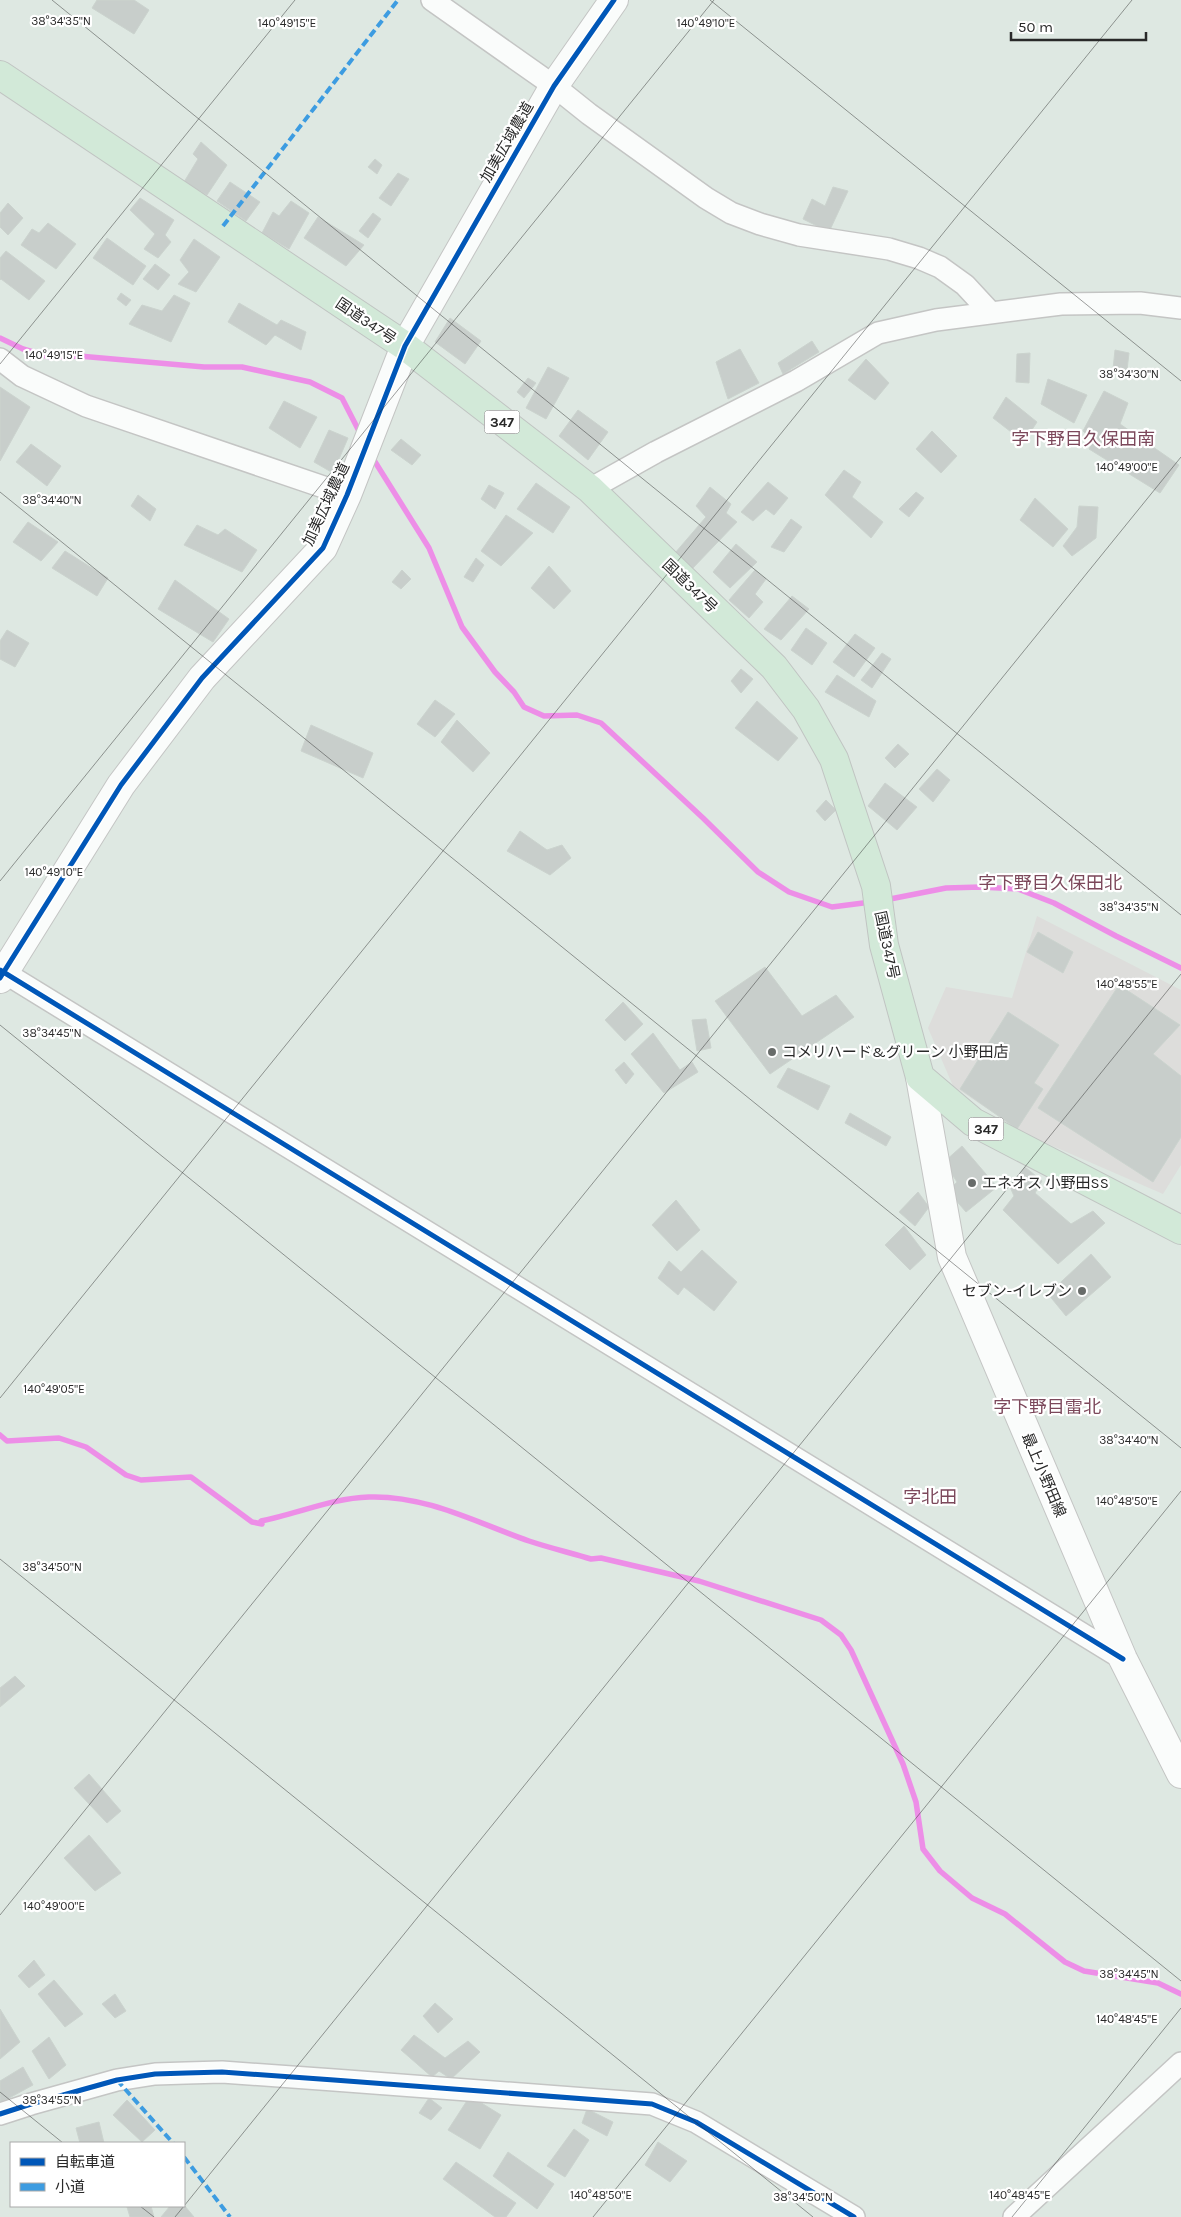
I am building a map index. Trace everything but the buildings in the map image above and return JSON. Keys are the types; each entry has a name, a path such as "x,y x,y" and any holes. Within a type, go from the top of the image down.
{"highway":[{"name":"国道347号","path":"0,75 404,346 590,489 774,667 806,709 834,759 876,886 884,946 920,1077"},
{"name":"347","path":"920,1077 973,1122 1181,1230"}],"street":[{"path":"432,0 554,86 706,198 731,213 760,224 799,235 889,249 919,258 940,267 964,284 990,312"},
{"name":"加美広域農道","path":"1,974 121,785 202,678 323,548 347,495 404,346 554,86 614,0"},
{"path":"590,489 656,452 796,381 878,333 936,320 1061,304 1140,303 1181,308"},
{"path":"0,360 22,376 86,406 347,495"},
{"path":"1,974 1123,1659"},
{"name":"最上小野田線","path":"920,1077 952,1257 1123,1659 1181,1774"},
{"path":"1014,2217 1181,2063"},
{"path":"0,2114 117,2080 156,2074 222,2072 652,2104 696,2122 854,2217"}],"shaded area":[{"path":"1037,916 1181,990 1181,1165 1163,1194 1025,1134 953,1086 928,1028 946,987 1012,998"}],"waterway":[{"path":"0,338 23,349 50,357 79,356 204,367 242,367 310,382 342,398 361,435"},
{"path":"372,457 429,548 462,627 524,707 544,716 577,715 601,723 758,872 789,892 832,907 871,902"},
{"path":"885,900 946,888 1018,889 1054,903 1181,968"},
{"path":"0,1435 7,1441 59,1438 86,1447 126,1475 141,1480 191,1477 252,1522 262,1524 261,1521 328,1503 355,1498 411,1500 431,1505 545,1546 591,1559 601,1558 699,1581 821,1620 841,1635 851,1650 903,1764 916,1802 923,1849 940,1871 972,1898 1005,1914 1065,1962 1084,1971 1158,1983 1181,1994"}],"marked path":[{"path":"223,226 398,0"},
{"path":"117,2080 172,2142"},
{"path":"185,2158 230,2217"}],"cycle path":[{"path":"0,978 121,785 202,678 323,548 347,495 405,346 554,86 614,0"},
{"path":"0,970 1123,1659"},
{"path":"0,2114 117,2080 155,2074 222,2072 652,2104 696,2122 854,2217"}],"place":[{"name":"コメリハード&グリーン 小野田店","path":"772,1052"},
{"name":"エネオス 小野田SS","path":"972,1183"},
{"name":"セブン-イレブン","path":"1082,1291"}],"district":[{"name":"字下野目久保田南","path":"1083,439"},
{"name":"字下野目久保田北","path":"1050,883"},
{"name":"字下野目雷北","path":"1047,1407"},
{"name":"字北田","path":"930,1497"}]}
